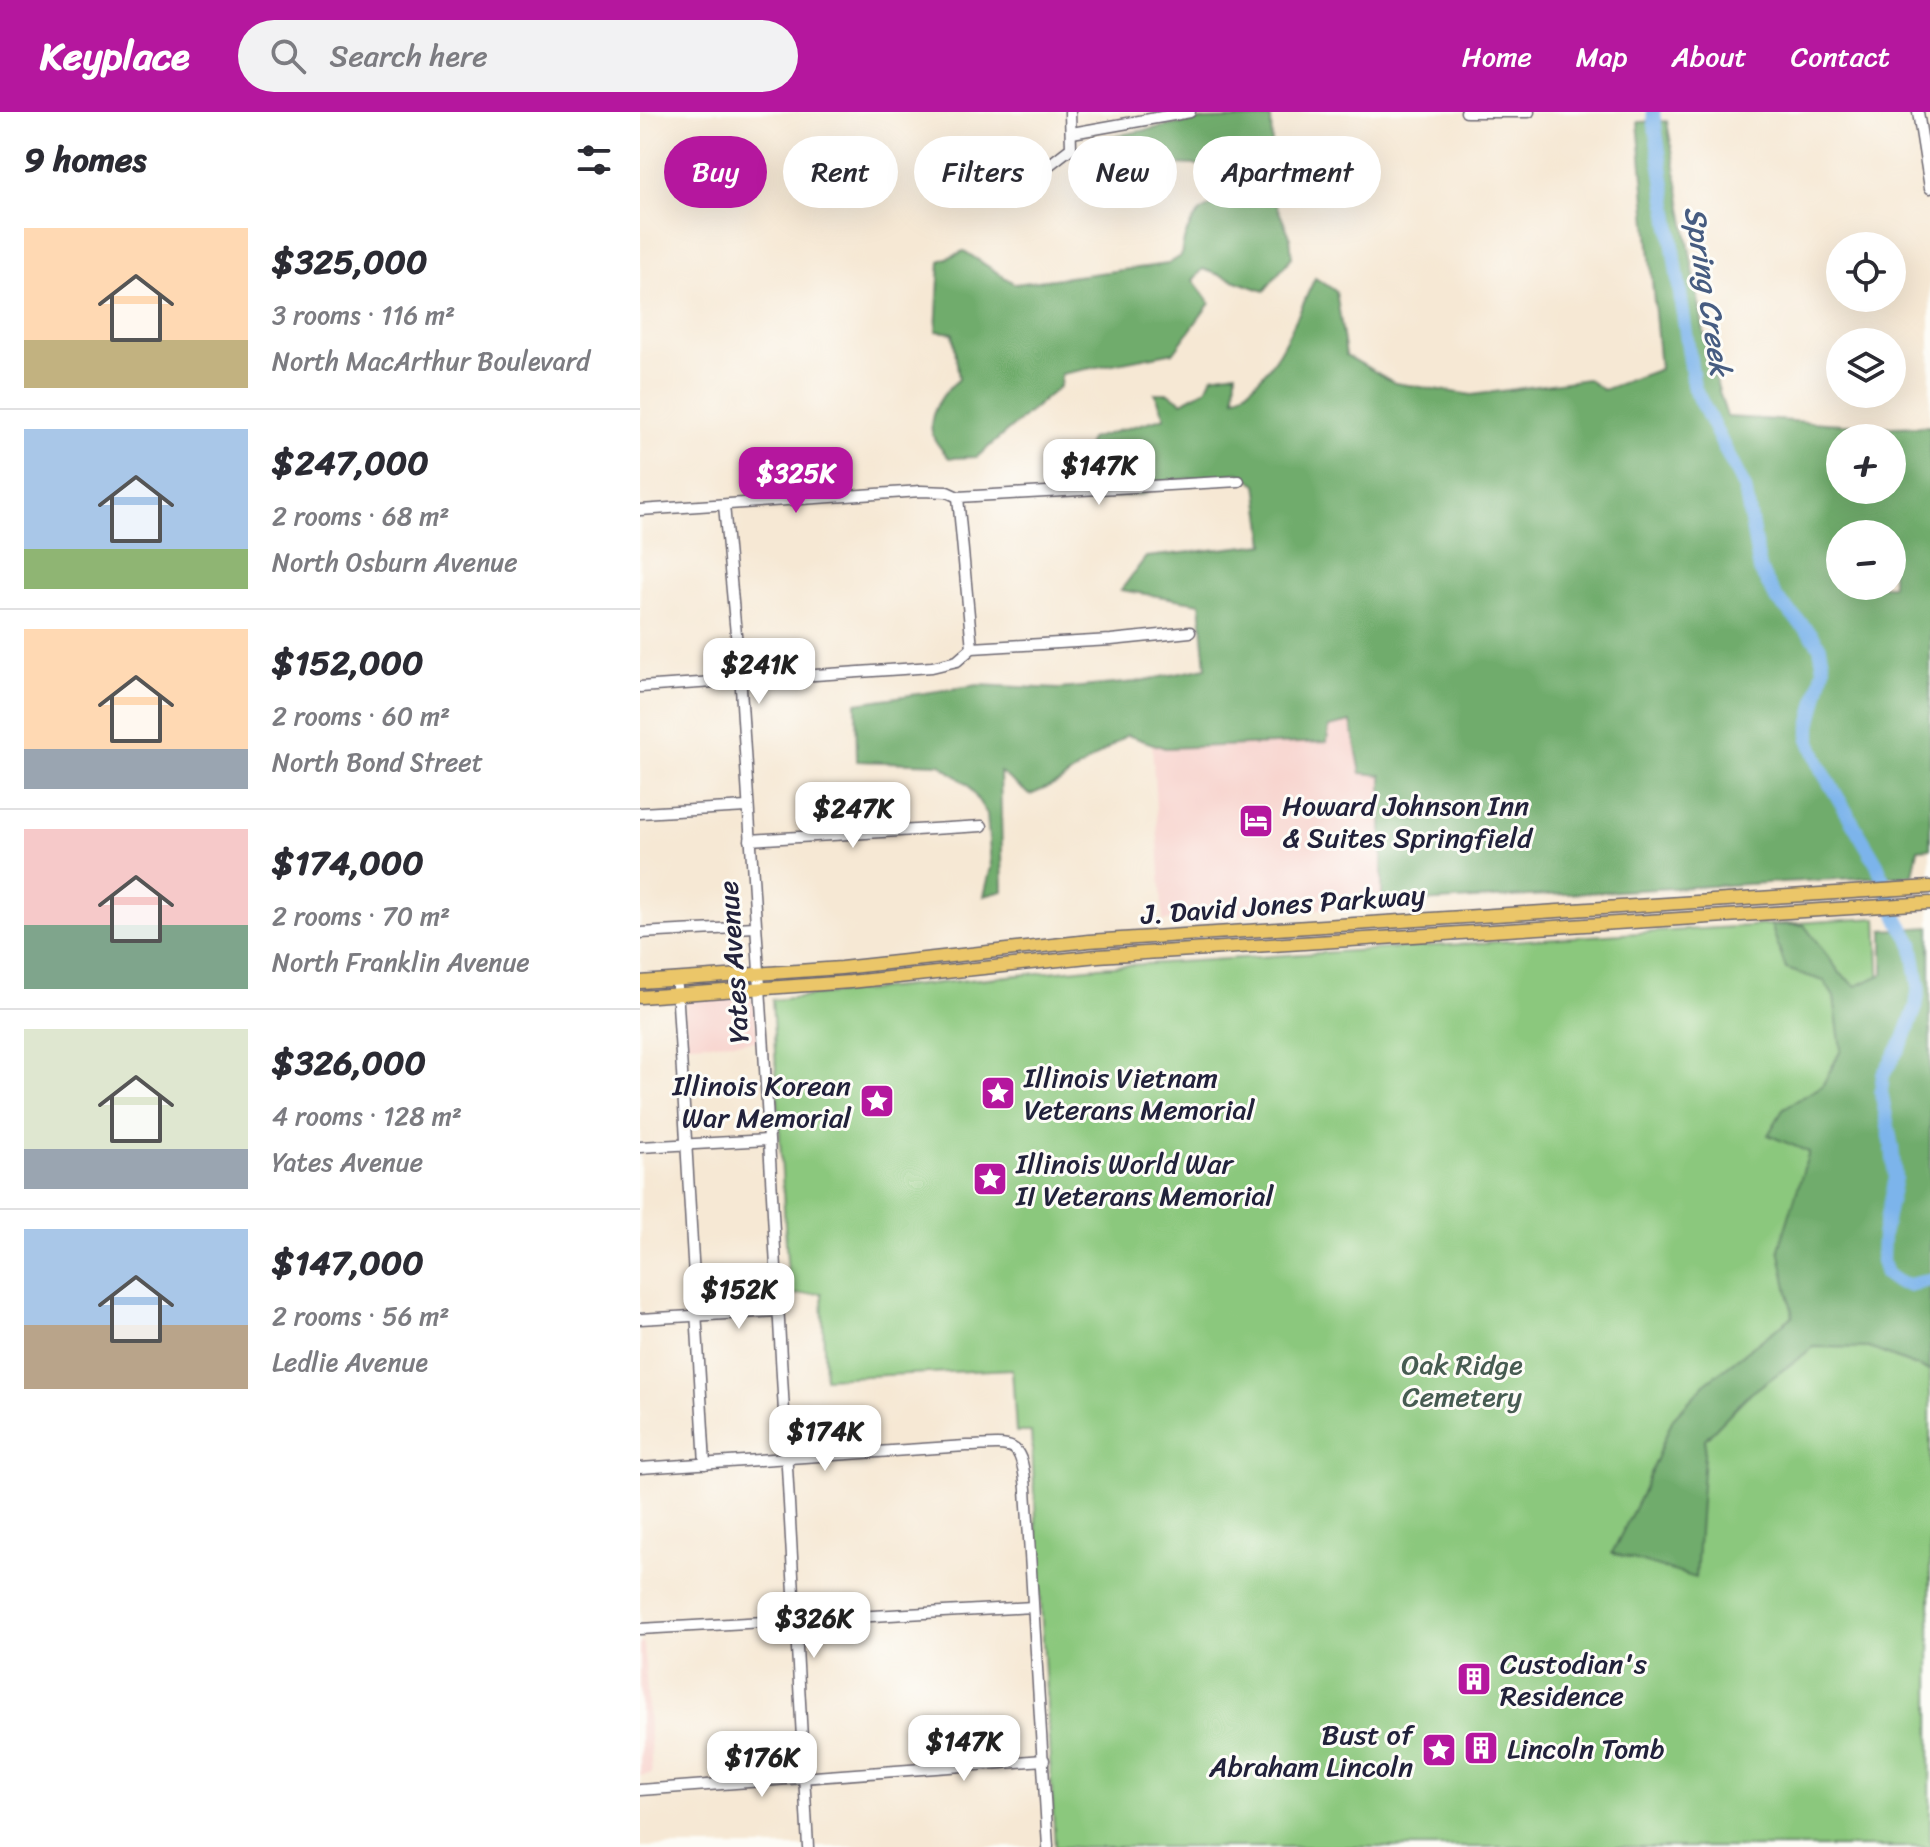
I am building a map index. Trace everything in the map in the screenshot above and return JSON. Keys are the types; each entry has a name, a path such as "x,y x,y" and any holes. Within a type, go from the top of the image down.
{"main road":[{"name":"J. David Jones Parkway","path":"640,982 875,965 1089,941 1930,887"},
{"name":"J. David Jones Parkway","path":"640,997 875,980 1084,957 1930,903"}],"street":[{"path":"1052,163 1071,148 1070,112"},
{"path":"1072,133 1190,112"},
{"path":"1466,112 1529,112"},
{"path":"1918,112 1930,188"},
{"path":"640,510 921,491 947,492 958,497 1239,481"},
{"path":"958,497 972,648"},
{"name":"Yates Avenue","path":"724,505 740,680 808,1847"},
{"path":"640,687 932,667 957,661 972,648 1190,632"},
{"path":"640,813 747,807"},
{"path":"750,840 982,826"},
{"path":"640,933 755,927"},
{"path":"677,980 705,1464"},
{"path":"640,1147 768,1140"},
{"path":"640,1319 778,1311"},
{"path":"640,1468 1003,1445 1019,1451 1023,1459 1026,1489 1048,1847"},
{"path":"640,1629 1033,1607"},
{"path":"640,1790 1044,1760"}],"shaded area":[{"path":"1352,722 1361,773 1382,775 1382,904 1163,921 1152,744 1165,748 1326,742 1329,727"},
{"path":"748,996 754,1003 758,1041 687,1044 685,1012 690,999"},
{"path":"640,1643 644,1643 652,1774 640,1775"}],"green space":[{"path":"1271,118 1272,136 1193,136 1193,165 1177,164 1177,136 1114,136 1200,120"},
{"path":"1667,121 1708,355 1727,417 1842,424 1826,424 1826,504 1906,504 1906,427 1930,426 1930,848 1918,849 1913,875 1382,904 1382,775 1361,773 1351,722 1329,727 1327,742 1165,748 1127,735 1058,783 1030,795 1000,772 1003,891 984,896 991,867 987,814 968,785 940,764 857,761 856,703 978,685 1059,689 1135,682 1206,668 1200,603 1121,590 1146,557 1265,544 1257,484 1239,473 1159,482 1145,494 1107,498 1085,452 1090,439 1165,417 1155,393 1169,393 1182,402 1206,389 1212,376 1236,372 1235,398 1250,388 1283,345 1315,278 1336,291 1346,355 1395,383 1472,395 1587,379 1603,390 1660,369 1638,122"},
{"path":"1206,208 1278,208 1290,236 1292,257 1264,291 1203,269 1193,280 1210,303 1174,352 1061,374 1060,386 977,457 949,458 936,442 931,428 937,404 959,379 953,333 936,331 940,261 964,251 1015,284 1168,264 1181,256 1186,233"},
{"name":"Oak Ridge Cemetery","path":"1877,918 1895,1358 1930,1371 1930,1847 1055,1847 1031,1432 1016,1432 1012,1369 825,1378 822,1293 789,1295 772,1000 1098,967"},
{"path":"1771,925 1804,925 1841,974 1856,986 1883,974 1883,930 1930,927 1930,1371 1869,1348 1814,1347 1746,1397 1705,1439 1696,1578 1612,1553 1641,1495 1673,1418 1708,1381 1793,1316 1779,1249 1809,1152 1768,1135 1784,1108 1822,1086 1841,1050 1834,997 1824,981 1786,969"}],"waterway":[{"name":"Spring Creek","path":"1653,112 1694,387 1745,489 1760,570 1776,598 1820,647 1824,668 1810,726 1810,741 1821,769 1877,864 1898,919 1912,943 1919,986 1916,1007 1904,1039 1883,1075 1881,1091 1895,1178 1883,1235 1882,1261 1886,1274 1897,1282 1909,1285 1930,1280"}],"place":[{"name":"Howard Johnson Inn & Suites Springfield","path":"1256,821"},
{"name":"Illinois Vietnam Veterans Memorial","path":"998,1093"},
{"name":"Illinois Korean War Memorial","path":"877,1101"},
{"name":"Illinois World War II Veterans Memorial","path":"990,1179"},
{"name":"Custodian's Residence","path":"1474,1679"},
{"name":"Lincoln Tomb","path":"1481,1748"},
{"name":"Bust of Abraham Lincoln","path":"1439,1750"}]}
